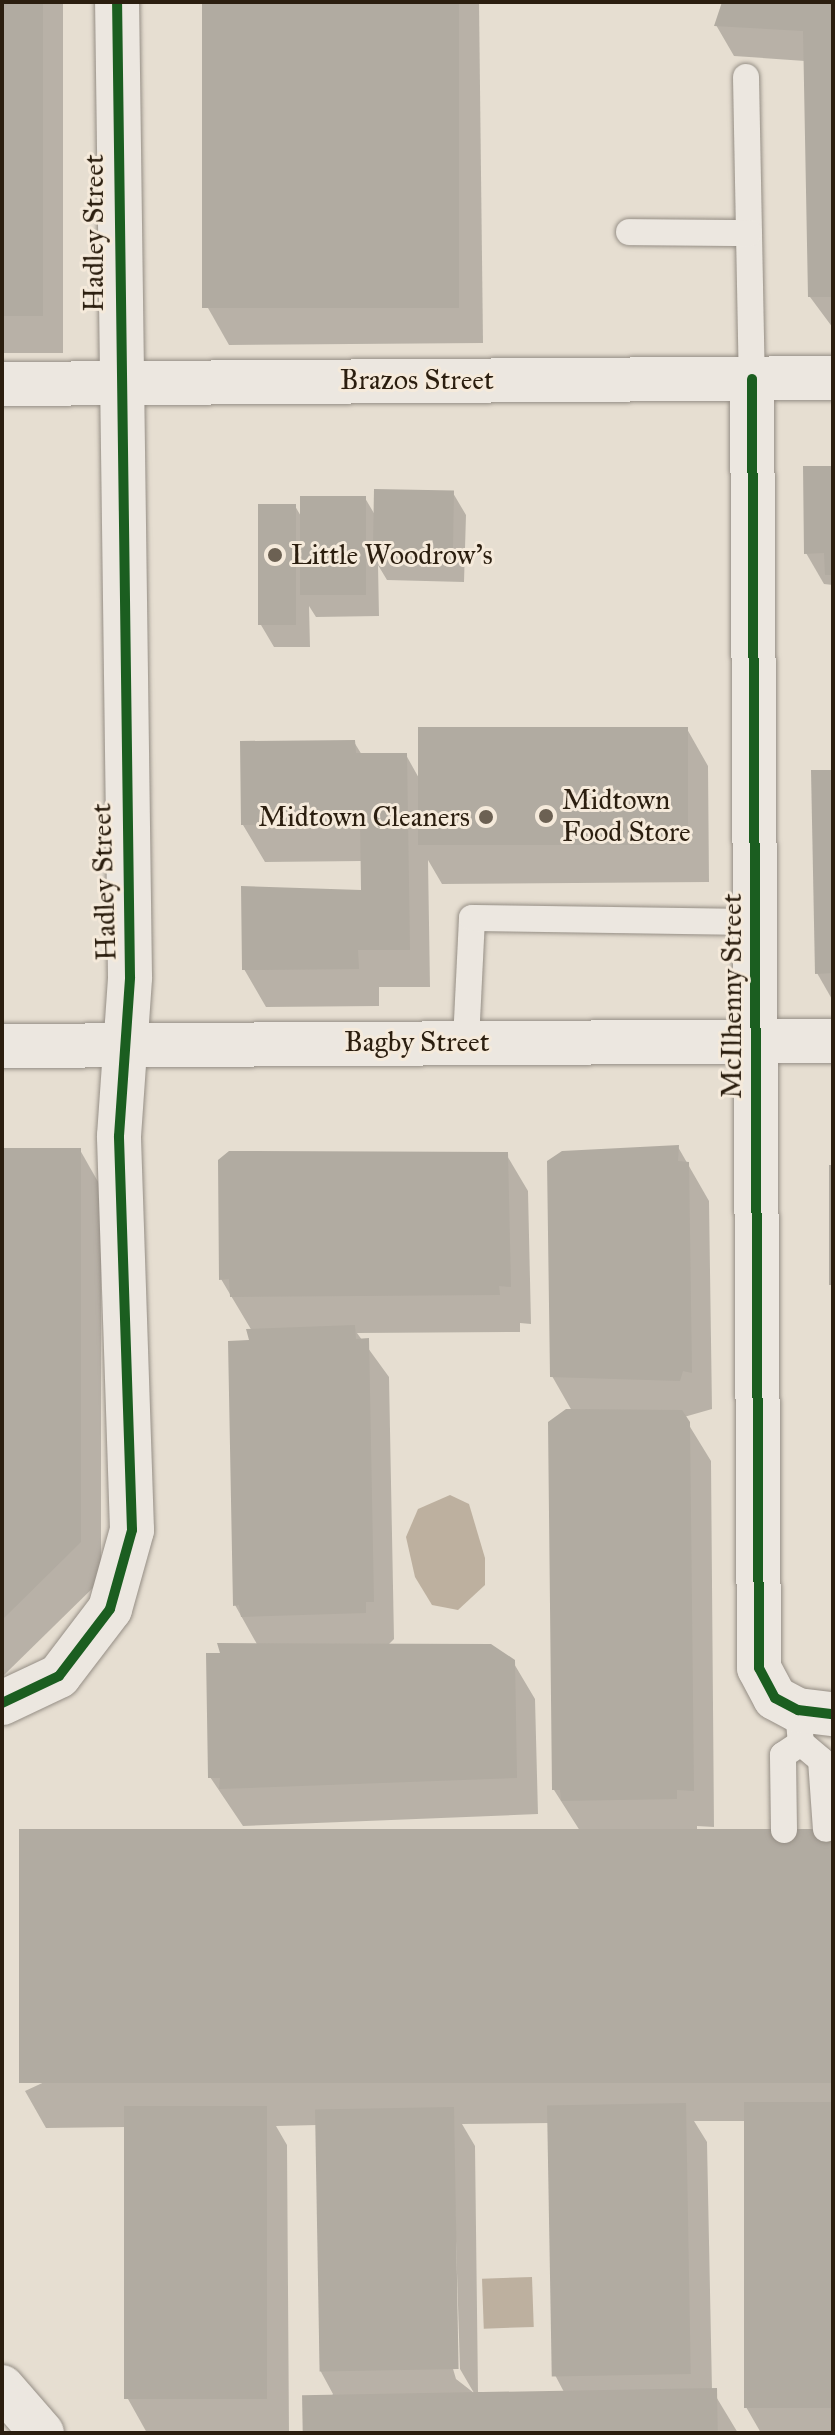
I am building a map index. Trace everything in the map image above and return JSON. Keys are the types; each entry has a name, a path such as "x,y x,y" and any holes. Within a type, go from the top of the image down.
{"street":[{"name":"Hadley Street","path":"2,1703 59,1676 85,1643 110,1609 132,1530 119,1136 126,1043 117,2"},
{"name":"Brazos Street","path":"2,384 833,378"},
{"name":"McIlhenny Street","path":"752,379 759,1668 775,1698 811,1722"},
{"name":"Bagby Street","path":"2,1046 833,1041"},
{"path":"2,2387 42,2433"}],"lane":[{"path":"746,77 752,379"},
{"path":"629,232 749,233"},
{"path":"466,1041 472,918 755,922"},
{"path":"811,1722 821,1760 826,1829"},
{"path":"784,1830 783,1755 811,1722"}],"shaded area":[{"path":"450,1495 469,1504 485,1558 485,1585 458,1610 432,1605 415,1577 406,1537 418,1509"},
{"path":"532,2277 534,2327 484,2329 482,2279"}],"building":[{"path":"2,2 43,2 43,316 2,316"},
{"path":"202,2 459,2 459,308 202,308"},
{"path":"722,2 833,2 833,297 808,297 803,31 714,26"},
{"path":"803,466 833,466 833,575 825,575 824,553 804,554"},
{"path":"374,489 454,490 453,559 373,558"},
{"path":"300,496 366,496 366,595 300,595"},
{"path":"258,504 296,504 296,625 258,625"},
{"path":"418,727 688,727 688,845 418,845"},
{"path":"355,740 356,753 407,753 410,950 358,950 359,969 242,970 241,886 361,890 360,818 342,810 342,824 241,825 240,741"},
{"path":"811,770 833,770 833,973 815,974"},
{"path":"679,1145 678,1161 689,1162 692,1373 683,1371 680,1381 550,1377 547,1161 562,1151"},
{"path":"2,1148 81,1148 81,1542 2,1620"},
{"path":"229,1151 508,1152 511,1287 499,1286 500,1295 230,1297 229,1279 219,1280 218,1160"},
{"path":"829,1165 833,1165 833,1285 829,1285"},
{"path":"355,1325 356,1339 369,1338 374,1602 366,1602 366,1613 241,1617 239,1605 233,1606 228,1341 249,1340 246,1329"},
{"path":"566,1409 682,1410 690,1422 694,1791 677,1790 677,1799 561,1801 560,1790 552,1790 548,1422"},
{"path":"217,1643 491,1644 515,1660 517,1778 219,1789 220,1778 208,1778 206,1653 220,1653"},
{"path":"19,1829 833,1829 833,2083 19,2083"},
{"path":"744,2102 833,2102 833,2408 744,2408"},
{"path":"686,2103 691,2374 552,2376 547,2105"},
{"path":"124,2106 267,2106 267,2399 124,2399"},
{"path":"454,2107 459,2369 320,2371 315,2109"},
{"path":"717,2388 718,2433 303,2433 302,2395"}],"cycle path":[{"path":"2,1703 59,1676 110,1609 132,1530 119,1136 130,977 117,2"},
{"path":"752,379 759,1668 775,1698 798,1710 833,1714"}],"place":[{"name":"Little Woodrow's","path":"275,555"},
{"name":"Midtown Food Store","path":"546,816"},
{"name":"Midtown Cleaners","path":"486,817"}]}
